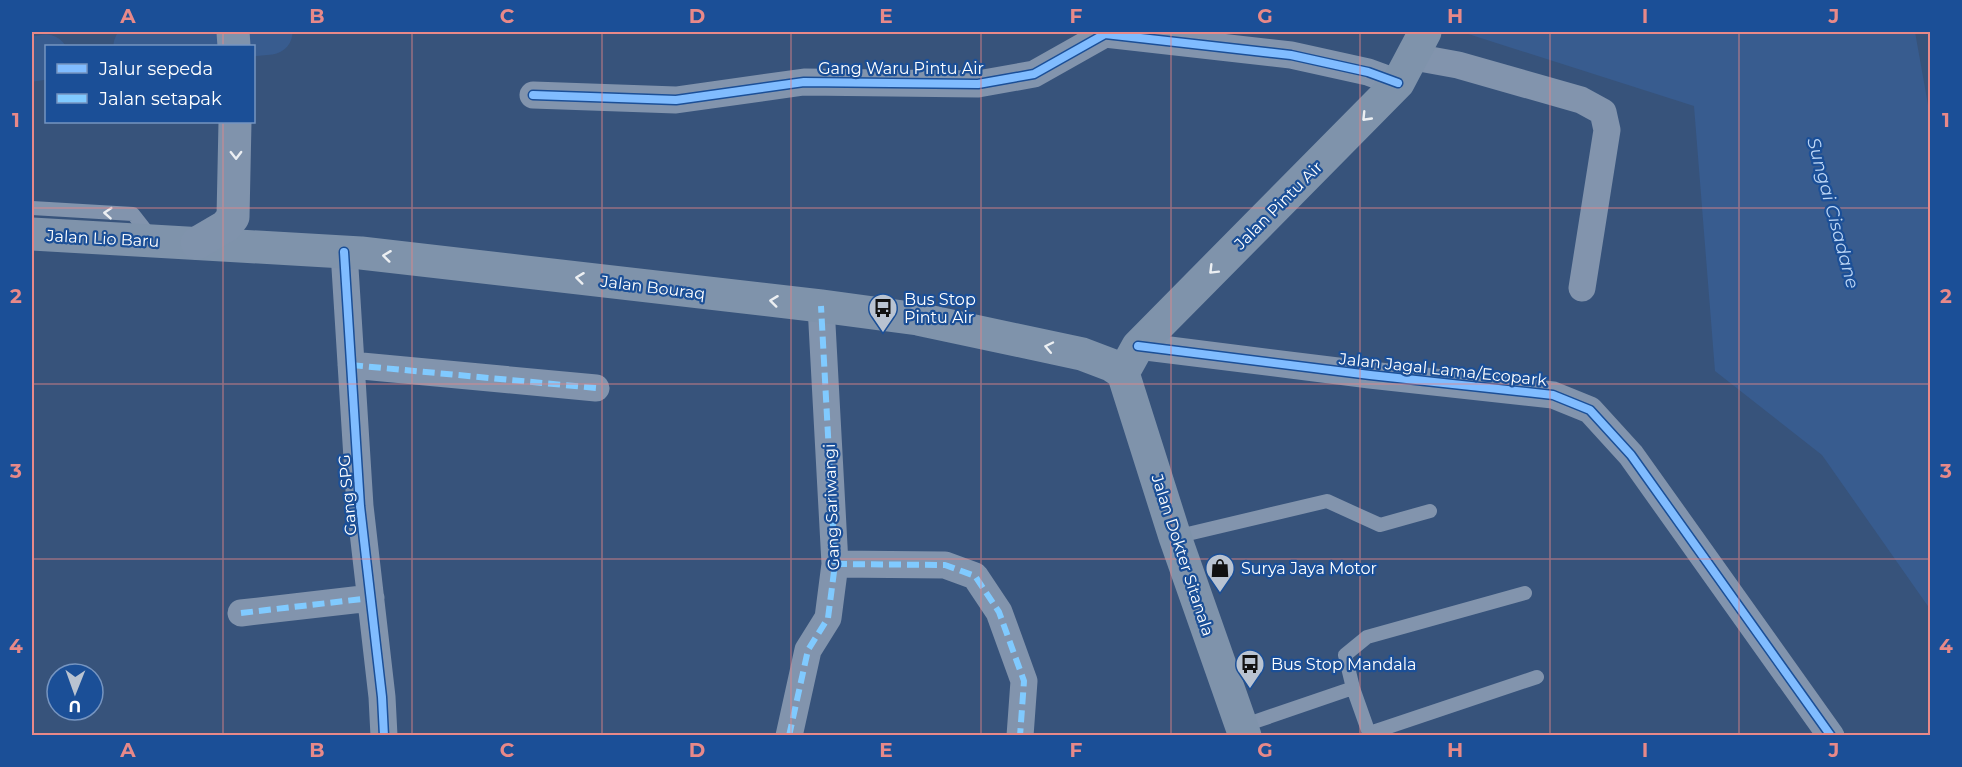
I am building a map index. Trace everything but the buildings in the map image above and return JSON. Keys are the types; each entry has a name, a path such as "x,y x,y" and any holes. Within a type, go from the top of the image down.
{"highway":[{"path":"175,242 226,226 233,217 236,188 235,123"}],"main road":[{"name":"Jalan Pintu Air","path":"1131,359 1415,52"},
{"name":"Jalan Lio Baru","path":"32,234 175,242"},
{"name":"Jalan Bouraq","path":"175,242 344,252 820,306 918,319 1082,354 1111,365 1131,359"},
{"name":"Jalan Dokter Sitanala","path":"1131,359 1175,537 1243,731"}],"street":[{"name":"Gang Waru Pintu Air","path":"533,95 676,99 804,82 978,84 1034,74 1105,34 1291,55 1368,72 1415,52 1581,100 1603,111 1607,130 1582,288"},
{"name":"Gang SPG","path":"344,252 360,506 384,735"},
{"name":"Gang Sariwangi","path":"789,735 808,650 828,618 835,564 820,306"},
{"name":"Jalan Jagal Lama/Ecopark","path":"1131,359 1358,374 1553,395 1590,410 1631,455 1831,735"},
{"path":"351,365 596,388"},
{"path":"835,564 945,565 975,576 999,612 1024,681 1020,735"},
{"path":"242,613 371,598"}],"lane":[{"path":"32,207 133,214 175,242"},
{"path":"1175,537 1327,501 1380,525 1430,511"},
{"path":"1525,593 1367,637 1345,655 1353,688 1370,734 1537,677"},
{"path":"1243,731 1353,688"}],"water":[{"name":"Sungai Cisadane","path":"1462,32 1915,32 1930,116 1930,609 1822,455 1715,371 1694,106"}],"waterway":[{"path":"146,45 270,32"},
{"path":"32,59 45,57"}],"marked path":[{"path":"789,736 808,650 828,618 835,564 821,306"},
{"path":"351,365 596,388"},
{"path":"835,564 945,565 975,576 999,612 1024,681 1020,736"},
{"path":"241,613 371,598"}],"cycle path":[{"path":"533,95 676,100 804,82 978,84 1034,74 1105,34 1291,55 1368,72 1398,83"},
{"path":"344,252 360,506 382,697 384,736"},
{"path":"1138,346 1553,395 1590,410 1631,455 1831,736"}],"place":[{"name":"Bus Stop Pintu Air","path":"883,334"},
{"name":"Surya Jaya Motor","path":"1220,594"},
{"name":"Bus Stop Mandala","path":"1250,690"}]}
